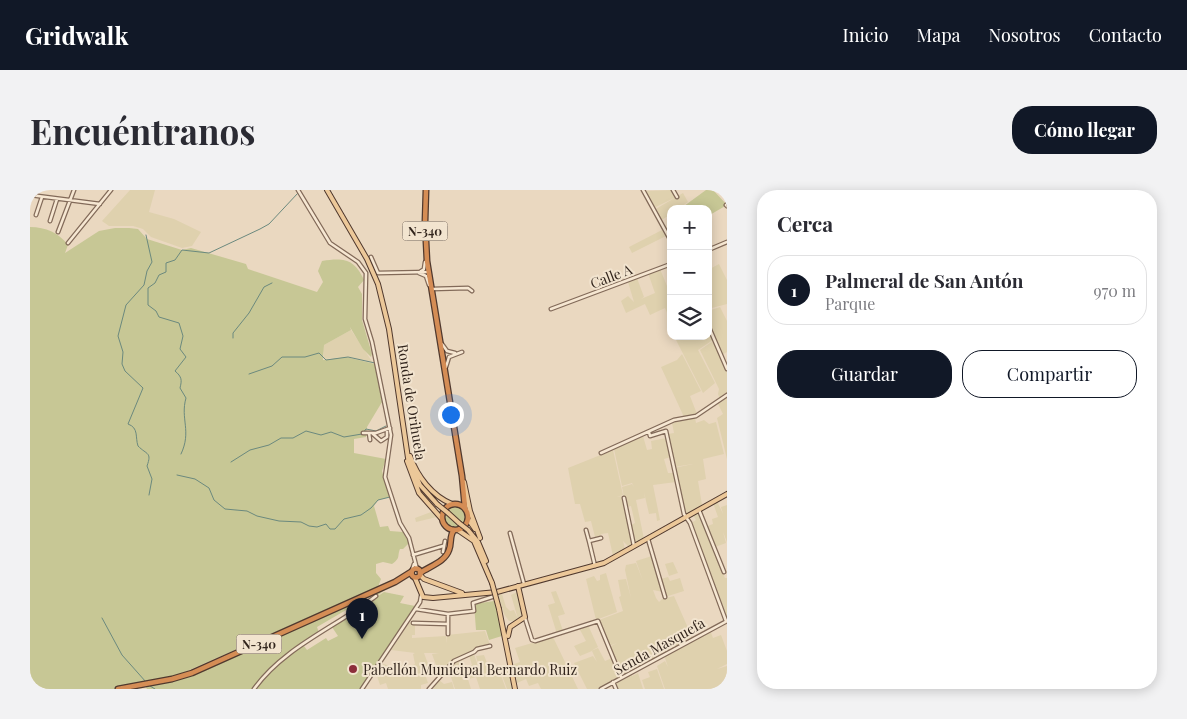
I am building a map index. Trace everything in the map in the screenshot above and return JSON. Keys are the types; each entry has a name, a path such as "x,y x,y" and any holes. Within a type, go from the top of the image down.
{"highway":[{"name":"N-340","path":"417,571 447,554 451,545 451,534 466,525 468,519 465,508 463,477 428,272 425,243 426,190"},
{"path":"456,530 447,528 441,518 444,509 464,496"},
{"path":"454,504 465,508"},
{"name":"N-340","path":"118,689 134,688 192,673 395,582 434,562 446,553 449,541 447,528"},
{"path":"414,578 417,571"},
{"name":"N-340","path":"395,582 414,578"}],"main road":[{"name":"Ronda de Orihuela","path":"327,190 367,259 380,290 386,315 411,467 420,485 437,504 468,530 478,542 488,568 501,615 515,689"},
{"path":"327,190 341,214"},
{"path":"399,397 407,446 416,470 431,489 454,504"},
{"path":"402,419 405,456 411,477 423,499 441,518"},
{"path":"463,477 470,511 488,568"},
{"path":"414,578 418,583 422,596 429,598 494,592 595,566 606,562 727,494"},
{"path":"468,519 480,538"},
{"path":"456,530 474,541 492,583"},
{"path":"417,571 424,579 449,590 469,594"},
{"path":"418,583 424,579"},
{"path":"508,646 508,629 524,618 520,592 521,585"},
{"path":"512,588 520,592"},
{"path":"448,596 451,593 449,590"},
{"path":"501,615 508,622 516,622"}],"street":[{"path":"58,232 74,190"},
{"path":"68,243 111,190"},
{"path":"298,190 330,243 358,262 364,269 367,278 364,305 365,319 372,342 391,446 385,477 400,523 409,538 417,571"},
{"path":"643,190 667,234"},
{"path":"673,190 677,197"},
{"path":"30,195 100,204"},
{"path":"36,215 42,197"},
{"path":"50,221 58,199"},
{"path":"712,248 727,242"},
{"path":"420,272 424,269 425,243"},
{"path":"370,258 378,273 428,272"},
{"name":"Calle A","path":"551,307 559,307 667,266"},
{"path":"415,273 426,276 432,296"},
{"path":"431,289 468,288 472,291"},
{"path":"438,332 444,347 449,353 445,364 461,468"},
{"path":"712,334 727,369"},
{"path":"462,352 449,357 442,355 449,353 462,352"},
{"path":"601,453 674,420 696,416 727,395"},
{"path":"373,434 388,428"},
{"path":"363,433 373,434 381,441 387,437 388,428"},
{"path":"649,432 650,436 666,431 685,516 690,523 726,621"},
{"path":"369,433 370,440"},
{"path":"624,498 634,546"},
{"path":"698,509 724,572"},
{"path":"586,530 595,566"},
{"path":"510,533 521,585"},
{"path":"589,541 601,538"},
{"path":"648,539 665,598"},
{"path":"443,552 445,541"},
{"path":"413,555 443,546"},
{"path":"416,609 448,614 474,611 473,603 495,597 494,592"},
{"path":"254,689 274,667 293,652 347,618 376,596"},
{"path":"362,689 416,609 422,596"},
{"path":"420,602 429,598"},
{"path":"448,614 448,634"},
{"path":"524,618 532,640 535,641 598,621 621,677"},
{"name":"Senda Masquefa","path":"601,689 726,621"},
{"path":"413,623 448,624"},
{"path":"428,689 457,658 474,652 479,648 490,646"},
{"path":"613,682 616,689"}],"shaded area":[{"path":"130,190 155,190 149,212 174,219 201,232 192,246 182,248 151,237 143,229 133,226 109,226 102,221"},
{"path":"672,190 676,197 654,208 646,191"},
{"path":"683,193 688,202 684,205 667,205 667,217 660,221 654,210"},
{"path":"662,230 666,236 632,253 629,247"},
{"path":"719,264 727,280 727,304 712,308 712,295 712,268"},
{"path":"660,269 667,286 667,313 665,308 650,315 645,304 626,313 621,301 628,296 634,302 628,282 637,278 644,297 641,299 655,293 648,273"},
{"path":"720,307 727,321 727,352 722,355 712,331 712,310"},
{"path":"351,330 373,363 346,357 324,359 324,345"},
{"path":"712,338 713,340 698,350 715,383 703,393 676,340 712,340"},
{"path":"713,341 727,372 727,393 720,399 719,389 700,350"},
{"path":"682,354 701,391 690,396 697,414 684,417 661,367 677,360"},
{"path":"727,398 727,459 717,418 723,414 718,404"},
{"path":"695,418 696,423 704,420 709,424 716,422 724,454 703,459 706,479 698,481 702,505 685,515 674,468 693,464 674,467 667,434 674,433 672,423"},
{"path":"643,436 647,450 652,449 651,441 666,438 671,457 664,459 668,473 674,473 676,482 653,485 660,520 657,521 656,513 649,514 644,492 645,498 636,500 644,539 635,544 631,525 635,523 631,506 626,507 622,487 632,484 634,487 632,483 622,486 614,449"},
{"path":"613,450 623,495 617,497 623,496 634,544 629,547 623,541 625,549 613,556 608,533 595,537 591,521 585,522 580,504 575,504 568,468"},
{"path":"717,501 723,514 721,507 727,505 727,542 723,532 726,543 715,547 707,526 713,524 712,519 718,517 713,503"},
{"path":"699,511 725,578 727,578 727,620 691,523 696,520 693,515"},
{"path":"431,512 437,517 416,522 415,518"},
{"path":"652,556 663,592 653,590 656,598 659,602 662,599 674,596 692,637 622,676 609,647 617,643 609,646 599,620 623,611 619,597 621,596 618,580 626,579 631,598 625,570 626,565 636,563 643,581 636,561"},
{"path":"673,562 678,573 669,576 665,564"},
{"path":"606,573 617,612 596,620 586,579 594,576 597,581 600,580 600,575"},
{"path":"668,577 670,581 680,578 684,591 665,597 661,579"},
{"path":"556,591 565,614 558,616 563,631 557,634 548,605 555,603 551,592"},
{"path":"517,592 523,616 520,619 509,621 504,614 498,595 502,594 506,607 510,611 514,610 518,619 511,595"},
{"path":"409,623 415,623 415,635 412,635 412,638 446,636 447,643 447,635 485,631 490,645 475,649 456,658 444,669 443,666 439,668 436,665 432,654 439,653 424,653 431,672 425,674 428,683 421,685 421,689 388,689 386,683 380,685 376,673 383,664 395,667 404,664 406,668 415,664 413,654 415,653 391,650"},
{"path":"588,625 598,647 591,651 598,648 605,661 612,658 620,677 598,689 587,689 574,663 593,656 597,662 592,651 580,656 574,646 586,641 579,628"},
{"path":"710,630 713,638 721,635 727,651 727,664 717,669 727,666 727,689 665,689 657,666 665,661 668,667 664,655"},
{"path":"553,637 578,689 541,689 538,683 529,686 526,679 517,683 514,664 520,662 515,648"},
{"path":"474,654 481,675 476,656 484,655 492,676 500,673 506,689 480,689 476,677 469,679 465,668 472,665 469,655"},
{"path":"462,660 471,689 455,689 450,674 457,671 454,664"},
{"path":"506,665 512,679 512,689 507,689 499,667"},
{"path":"657,669 664,689 645,689 642,680 650,677 648,672"},
{"path":"638,673 643,689 617,689 614,683 631,674 632,676"},
{"path":"439,680 444,684 452,682 454,689 430,689"}],"green space":[{"path":"706,190 713,190 727,205 712,214 712,205 685,205"},
{"path":"30,227 41,228 61,237 68,245 65,253 99,231 115,228 138,229 147,239 182,250 191,248 246,264 248,269 317,292 323,282 318,271 322,261 342,260 356,267 364,280 358,287 362,294 362,320 372,354 371,357 363,349 350,327 351,330 324,345 323,360 346,357 375,364 382,402 367,427 366,437 354,439 354,453 386,459 382,471 390,497 378,500 374,506 380,527 388,526 390,531 403,532 409,543 403,549 400,549 398,558 392,564 383,562 376,564 376,573 381,579 378,587 178,675 118,689 30,689"},
{"path":"453,506 463,509 466,514 464,524 446,510"},
{"path":"444,512 462,526 454,528 447,525 443,520"},
{"path":"389,587 378,595 370,596 317,627 319,633 274,665 253,689 147,689 145,685 172,680"},
{"path":"384,592 404,596 400,603 415,606 361,689 255,689 297,650 304,646 307,650 326,638 328,641 338,636 332,627"},
{"path":"494,601 505,635 489,640 486,630 476,630 474,604"}],"waterway":[{"path":"181,454 186,438 184,412 186,398 180,388 180,377 175,371 186,357 180,349 183,336 179,323 159,317 156,311 148,305 148,288 155,283 159,275 166,272 166,263 175,260 182,250 209,253 260,229 269,224 298,193"},
{"path":"146,235 152,262 147,271 144,285 126,305 118,336 123,352 122,364 125,371 143,388 128,424 135,430 138,446 149,456 147,466 152,479 149,495"},
{"path":"233,338 233,333 249,313 264,287 272,283"},
{"path":"249,374 272,366 282,357 305,357 319,353 326,360 348,357 375,363"},
{"path":"231,462 250,450 269,445 281,438 293,438 306,431 321,435 331,432 344,437 362,434 366,429 376,431 386,426"},
{"path":"177,475 195,479 209,488 214,500 225,509 247,511 257,516 279,521 301,522 309,526 317,527 326,524 330,529 335,529 344,519 361,515 378,500 390,497"},
{"path":"102,618 122,655 146,682"},
{"path":"150,686 155,689"}],"place":[{"name":"Palmeral de San Antón","path":"362,639"},
{"name":"Pabellón Municipal Bernardo Ruiz","path":"353,669"}]}
